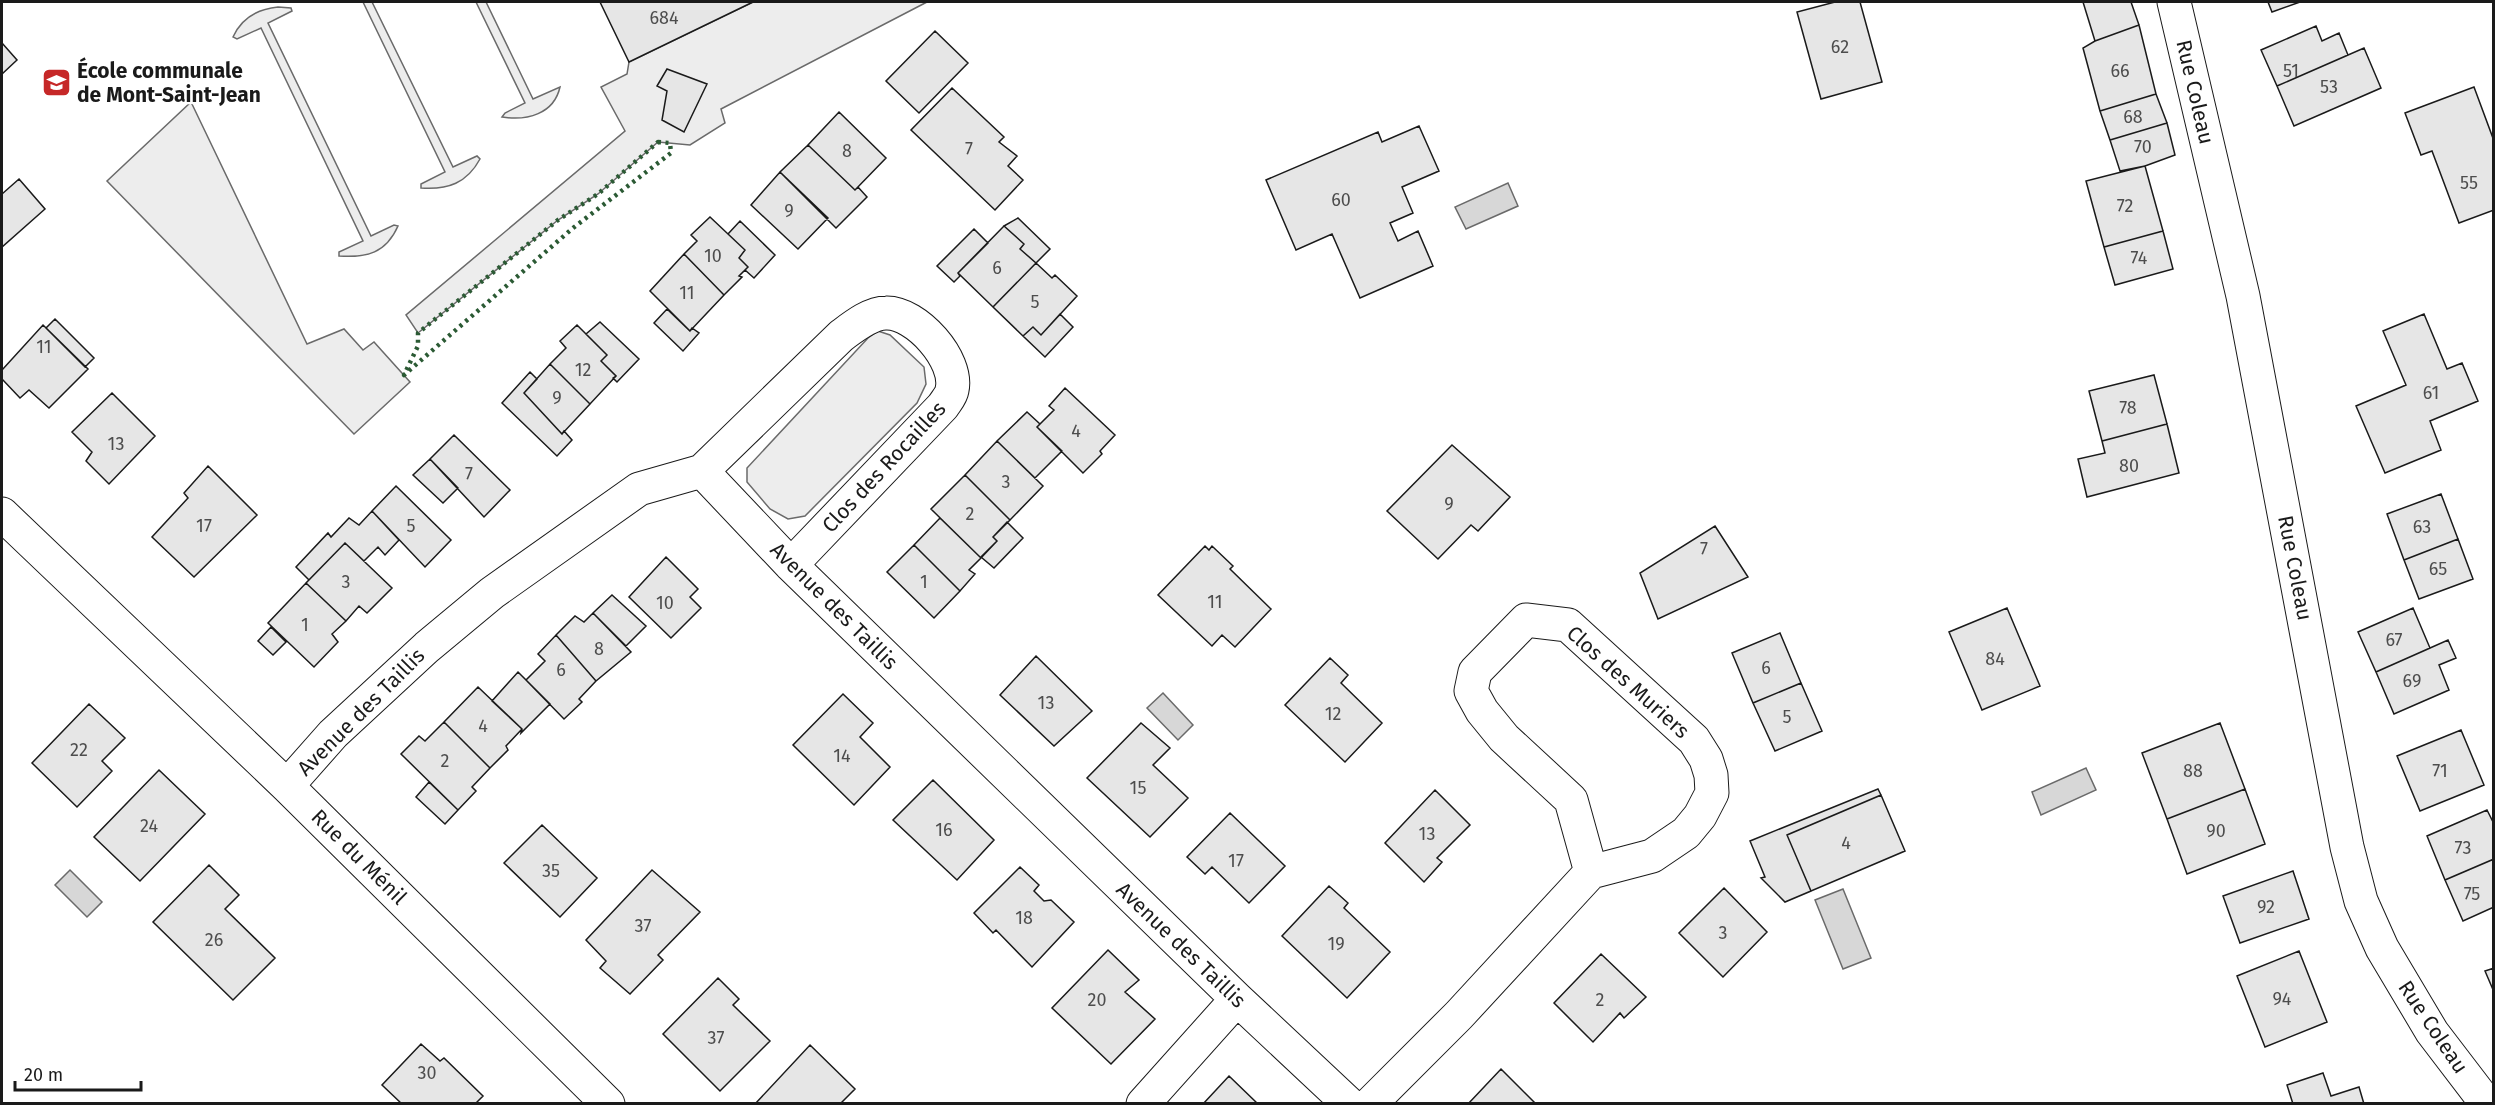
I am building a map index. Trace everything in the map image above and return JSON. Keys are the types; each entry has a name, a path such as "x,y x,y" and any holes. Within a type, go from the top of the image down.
{"street":[{"name":"Rue Coleau","path":"2174,2 2243,296 2347,847 2361,901 2382,948 2432,1032 2487,1104"},
{"name":"Clos des Rocailles","path":"702,471 847,332 869,318 885,313 899,315 915,322 949,362 952,392 942,406 791,565"},
{"name":"Avenue des Taillis","path":"287,786 342,726 427,647 492,593 639,489 702,471 791,565 1236,999 1349,1104"},
{"name":"Rue du Ménil","path":"2,514 287,786 608,1104"},
{"name":"Clos des Muriers","path":"1526,620 1568,625 1694,740 1706,759 1711,775 1712,793 1700,816 1686,833 1652,856 1591,872 1571,800 1504,738 1482,711 1471,691 1475,672 1526,620"},
{"path":"1370,1104 1458,1016 1591,872"},
{"path":"1143,1104 1236,999"}],"shaded area":[{"path":"363,2 372,2 453,167 477,156 480,159 469,174 456,183 440,188 421,188 421,184 445,172"},
{"path":"476,2 486,2 533,99 560,87 552,104 538,114 521,118 502,117 505,113 525,103"},
{"path":"753,2 927,2 721,109 725,123 690,145 658,142 598,194 558,220 418,333 406,315 625,131 601,87 627,74 629,62"},
{"path":"278,7 291,8 292,11 268,23 371,236 394,225 398,226 388,242 367,255 339,256 339,252 363,241 261,28 237,39 233,37 241,24 251,15"},
{"path":"191,102 307,344 344,329 363,350 374,342 410,382 354,434 107,181"},
{"path":"1508,183 1518,206 1466,229 1455,207"},
{"path":"878,331 890,335 924,367 926,384 917,403 805,516 788,519 770,509 747,482 747,468 868,338"},
{"path":"1163,693 1193,725 1178,740 1147,708"},
{"path":"2086,768 2096,790 2041,815 2032,792"},
{"path":"70,870 102,902 87,917 55,885"},
{"path":"1843,889 1871,958 1843,969 1815,900"}],"building":[{"path":"600,2 753,2 629,62"},
{"path":"1835,2 1860,2 1882,82 1821,99 1797,12"},
{"path":"2083,2 2131,2 2139,25 2095,41"},
{"path":"2268,2 2300,2 2272,12"},
{"path":"2139,25 2156,94 2100,111 2083,48 2095,41"},
{"path":"2316,26 2322,41 2339,33 2348,55 2277,86 2261,50"},
{"path":"935,31 968,63 919,113 886,81"},
{"path":"2,43 17,60 2,74"},
{"path":"2364,48 2381,88 2294,126 2277,86"},
{"path":"667,69 707,84 684,132 662,120 667,91 657,86"},
{"path":"2474,87 2494,141 2494,210 2459,223 2432,151 2421,155 2405,113"},
{"path":"952,88 1004,137 999,142 1017,156 1008,166 1023,180 995,210 911,130"},
{"path":"2156,94 2167,123 2110,140 2100,111"},
{"path":"839,112 886,158 855,190 808,145"},
{"path":"2167,123 2175,155 2145,166 2120,171 2110,140"},
{"path":"1419,126 1439,171 1402,187 1413,213 1390,223 1398,241 1418,231 1433,266 1360,298 1332,234 1296,250 1266,180 1378,132 1382,142"},
{"path":"808,145 855,190 858,187 867,197 836,228 780,172"},
{"path":"2145,166 2163,231 2104,247 2086,181"},
{"path":"780,172 828,218 798,249 751,205"},
{"path":"19,179 45,209 2,247 2,194"},
{"path":"710,217 745,250 739,258 748,267 739,276 742,277 724,295 684,254 697,241 691,235"},
{"path":"1018,218 1050,249 1036,263 1020,249 1024,244 1004,226"},
{"path":"740,221 775,255 754,278 745,270 748,267 739,258 745,250 728,234"},
{"path":"1004,226 1024,244 1020,249 1036,263 993,307 958,273"},
{"path":"974,229 988,243 958,273 960,276 954,282 937,266"},
{"path":"2163,231 2173,269 2115,285 2104,247"},
{"path":"684,254 724,295 690,331 650,291"},
{"path":"1036,263 1052,278 1055,275 1077,296 1041,335 1033,327 1023,336 993,307"},
{"path":"667,309 690,331 692,328 699,333 683,351 654,323"},
{"path":"1060,314 1073,327 1045,357 1023,336 1033,327 1041,335"},
{"path":"2424,314 2447,369 2462,363 2478,401 2430,421 2441,450 2385,473 2356,406 2406,385 2383,331"},
{"path":"55,319 94,358 85,367 46,328"},
{"path":"600,322 639,359 617,382 613,378 616,376 601,361 607,355 586,334"},
{"path":"43,325 88,369 49,408 29,390 20,398 2,379 2,370"},
{"path":"577,325 607,355 601,361 616,376 590,404 550,364 566,348 560,341"},
{"path":"550,364 590,404 562,434 524,393"},
{"path":"530,372 537,379 524,393 562,434 564,431 572,440 557,456 502,403"},
{"path":"2154,375 2167,424 2102,441 2089,391"},
{"path":"1065,388 1115,435 1100,451 1102,454 1083,473 1037,427 1054,410 1049,406"},
{"path":"112,393 155,436 109,484 86,461 92,452 72,432"},
{"path":"1027,412 1040,424 1037,427 1062,451 1035,478 997,441"},
{"path":"2167,424 2179,473 2087,497 2078,459 2105,453 2102,441"},
{"path":"454,435 510,490 484,517 430,459"},
{"path":"997,441 1043,486 1010,520 965,475"},
{"path":"1452,445 1510,497 1478,531 1471,525 1438,559 1387,511"},
{"path":"430,459 458,488 443,503 413,475"},
{"path":"208,466 257,515 194,577 152,537 188,498 184,493"},
{"path":"965,475 1010,520 993,537 997,541 981,558 931,509"},
{"path":"396,486 451,540 425,567 372,511"},
{"path":"2441,494 2458,539 2404,560 2387,514"},
{"path":"372,511 399,540 385,555 378,547 364,561 345,543 309,580 296,567 328,533 331,537 349,518 359,525"},
{"path":"940,518 981,558 969,570 975,574 960,591 914,545"},
{"path":"1007,522 1023,538 994,568 981,557 997,541 993,537"},
{"path":"1715,526 1748,577 1658,619 1640,573"},
{"path":"2458,539 2473,579 2419,599 2404,560"},
{"path":"345,543 392,588 367,613 359,606 346,621 306,583"},
{"path":"914,545 960,591 934,618 887,572"},
{"path":"1205,546 1209,550 1212,546 1233,566 1230,569 1271,609 1235,647 1222,635 1212,646 1158,595"},
{"path":"666,557 698,589 690,597 701,608 671,638 629,597"},
{"path":"306,583 346,621 332,634 338,642 314,667 268,623"},
{"path":"612,595 646,626 626,646 593,613"},
{"path":"2007,608 2040,686 1982,710 1949,632"},
{"path":"2413,608 2430,648 2376,672 2358,632"},
{"path":"593,613 631,652 596,681 556,635 575,616 584,622"},
{"path":"271,627 286,642 273,655 258,641"},
{"path":"1780,633 1801,683 1753,703 1732,653"},
{"path":"556,635 596,681 579,699 582,702 564,719 526,680 545,661 538,654"},
{"path":"2448,640 2456,658 2439,665 2449,690 2394,714 2376,672"},
{"path":"1036,656 1092,711 1054,746 1000,695"},
{"path":"1330,658 1348,675 1341,683 1382,723 1345,762 1285,705"},
{"path":"518,672 550,704 521,733 522,729 492,701"},
{"path":"1801,683 1822,731 1775,751 1753,703"},
{"path":"478,687 522,729 506,746 508,750 490,768 444,722"},
{"path":"843,694 873,723 860,737 890,767 854,805 793,745"},
{"path":"89,704 125,738 102,761 112,771 77,807 32,763"},
{"path":"444,722 490,768 472,787 476,791 458,810 401,754 419,736 425,741"},
{"path":"1141,723 1170,748 1153,765 1188,798 1150,837 1087,778"},
{"path":"2220,723 2245,789 2167,819 2142,753"},
{"path":"2461,730 2484,785 2420,811 2397,756"},
{"path":"159,770 205,814 140,881 94,837"},
{"path":"933,780 994,840 957,880 893,820"},
{"path":"429,782 458,810 445,824 416,797"},
{"path":"1878,789 1881,795 1787,835 1811,891 1785,902 1761,878 1765,877 1750,841"},
{"path":"2245,789 2265,844 2187,874 2167,819"},
{"path":"1435,790 1470,825 1437,858 1442,862 1424,882 1385,843"},
{"path":"1881,795 1905,851 1811,891 1787,835"},
{"path":"2487,810 2494,824 2494,859 2445,880 2427,836"},
{"path":"1230,813 1285,866 1249,903 1212,867 1205,874 1187,857"},
{"path":"542,825 597,878 560,917 504,863"},
{"path":"2494,859 2494,907 2463,921 2445,880"},
{"path":"209,865 239,895 225,909 275,958 233,1000 153,922"},
{"path":"1020,867 1039,885 1034,891 1044,901 1051,900 1074,922 1032,967 996,930 993,933 974,913"},
{"path":"652,870 700,912 658,955 663,960 630,994 600,968 606,961 586,940"},
{"path":"2293,871 2309,919 2240,943 2223,896"},
{"path":"1329,886 1348,903 1344,908 1390,952 1347,998 1282,936"},
{"path":"1724,888 1767,932 1723,977 1679,933"},
{"path":"1108,950 1139,980 1125,992 1155,1019 1111,1064 1052,1008"},
{"path":"2299,951 2327,1022 2265,1047 2237,976"},
{"path":"1601,954 1646,997 1624,1018 1620,1013 1593,1042 1554,1003"},
{"path":"2494,968 2494,992 2485,971"},
{"path":"718,978 739,999 733,1005 770,1041 720,1091 663,1034"},
{"path":"421,1044 440,1061 444,1058 483,1096 475,1104 402,1104 382,1085"},
{"path":"810,1045 855,1089 840,1104 755,1104"},
{"path":"1501,1069 1536,1104 1468,1104"},
{"path":"2323,1073 2331,1096 2359,1087 2364,1104 2293,1104 2287,1085"},
{"path":"1229,1076 1258,1104 1203,1104"}],"hedge":[{"path":"658,142 670,143 671,153 573,228 404,375 418,346 418,333 558,220 598,194 658,142"}],"place":[{"name":"École communale de Mont-Saint-Jean","path":"56,83"}]}
